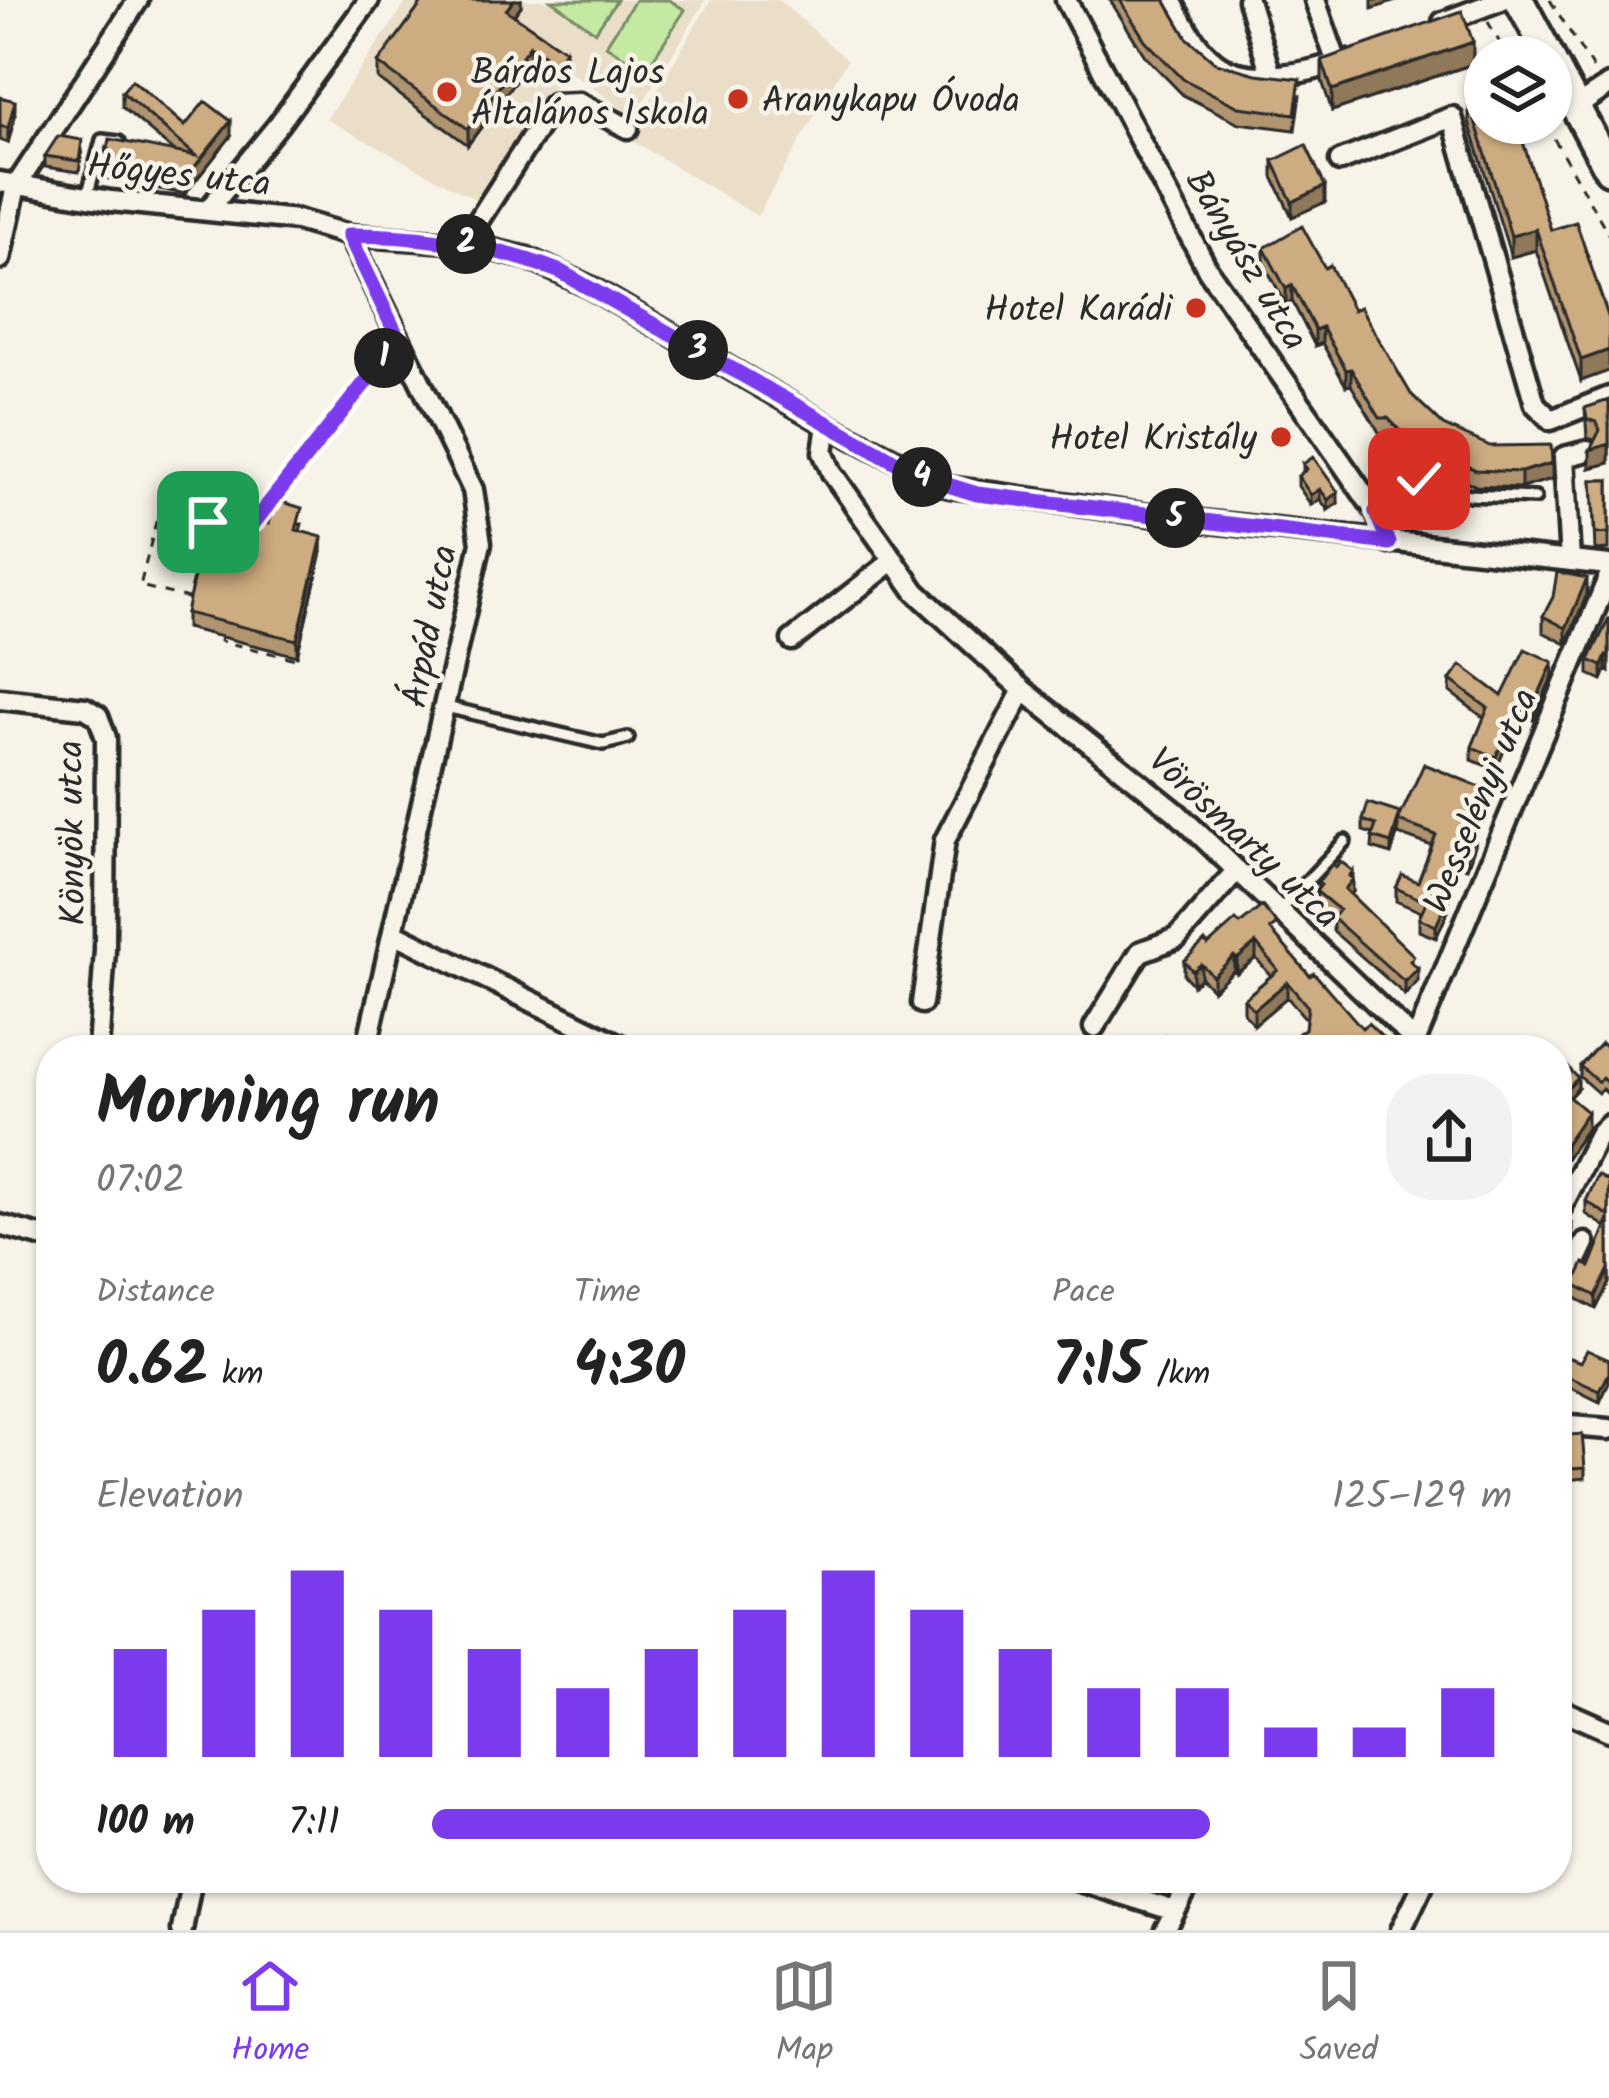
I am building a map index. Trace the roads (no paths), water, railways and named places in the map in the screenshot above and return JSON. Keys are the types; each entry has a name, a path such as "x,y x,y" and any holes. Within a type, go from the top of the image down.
{"street":[{"path":"0,259 8,184 138,0"},
{"path":"208,210 370,0"},
{"name":"Bányász utca","path":"1066,0 1208,270 1376,512 1389,543"},
{"path":"1171,0 1188,32 1217,65 1272,78 1358,55"},
{"path":"1248,0 1272,78"},
{"path":"1315,0 1337,62"},
{"path":"1419,31 1501,0"},
{"path":"1519,0 1538,36"},
{"path":"1576,106 1607,87"},
{"path":"1572,99 1609,170"},
{"path":"464,243 553,104 579,103 628,128"},
{"path":"1340,161 1452,117 1535,404 1551,420 1609,397"},
{"name":"Hőgyes utca","path":"8,184 297,220 349,235 464,243 526,258 574,279 922,477 977,494 1609,565"},
{"name":"Árpád utca","path":"349,235 472,490 480,524 477,573 370,1035"},
{"name":"Vörösmarty utca","path":"827,425 823,452 832,473 916,592 1023,690 1176,812 1403,1035"},
{"path":"1570,561 1564,457 1587,451"},
{"path":"792,640 894,560"},
{"name":"Wesselényi utca","path":"1417,1035 1609,575"},
{"path":"922,1003 945,840 1023,690"},
{"name":"Könyök utca","path":"0,699 85,708 98,716 106,738 105,950 99,1035"},
{"path":"1094,1028 1140,952 1177,938 1237,870"},
{"path":"394,933 600,1035"},
{"path":"1572,1187 1609,1124"},
{"path":"0,1225 36,1235"},
{"path":"1572,1270 1585,1243"},
{"path":"1572,1426 1609,1429"},
{"path":"1572,1715 1609,1731"},
{"path":"182,1930 189,1893"},
{"path":"1118,1893 1175,1911"},
{"path":"1165,1930 1184,1893"},
{"path":"1401,1930 1419,1893"}],"lane":[{"path":"87,197 102,140 136,144"},
{"path":"255,521 399,340"},
{"path":"1376,512 1419,479 1468,495 1534,498"},
{"path":"446,707 603,744 628,738"},
{"path":"1279,910 1345,841"}],"place":[{"name":"Bárdos Lajos Általános Iskola","path":"447,92"},
{"name":"Aranykapu Óvoda","path":"738,99"},
{"name":"Hotel Karádi","path":"1196,308"},
{"name":"Hotel Kristály","path":"1281,437"}]}
